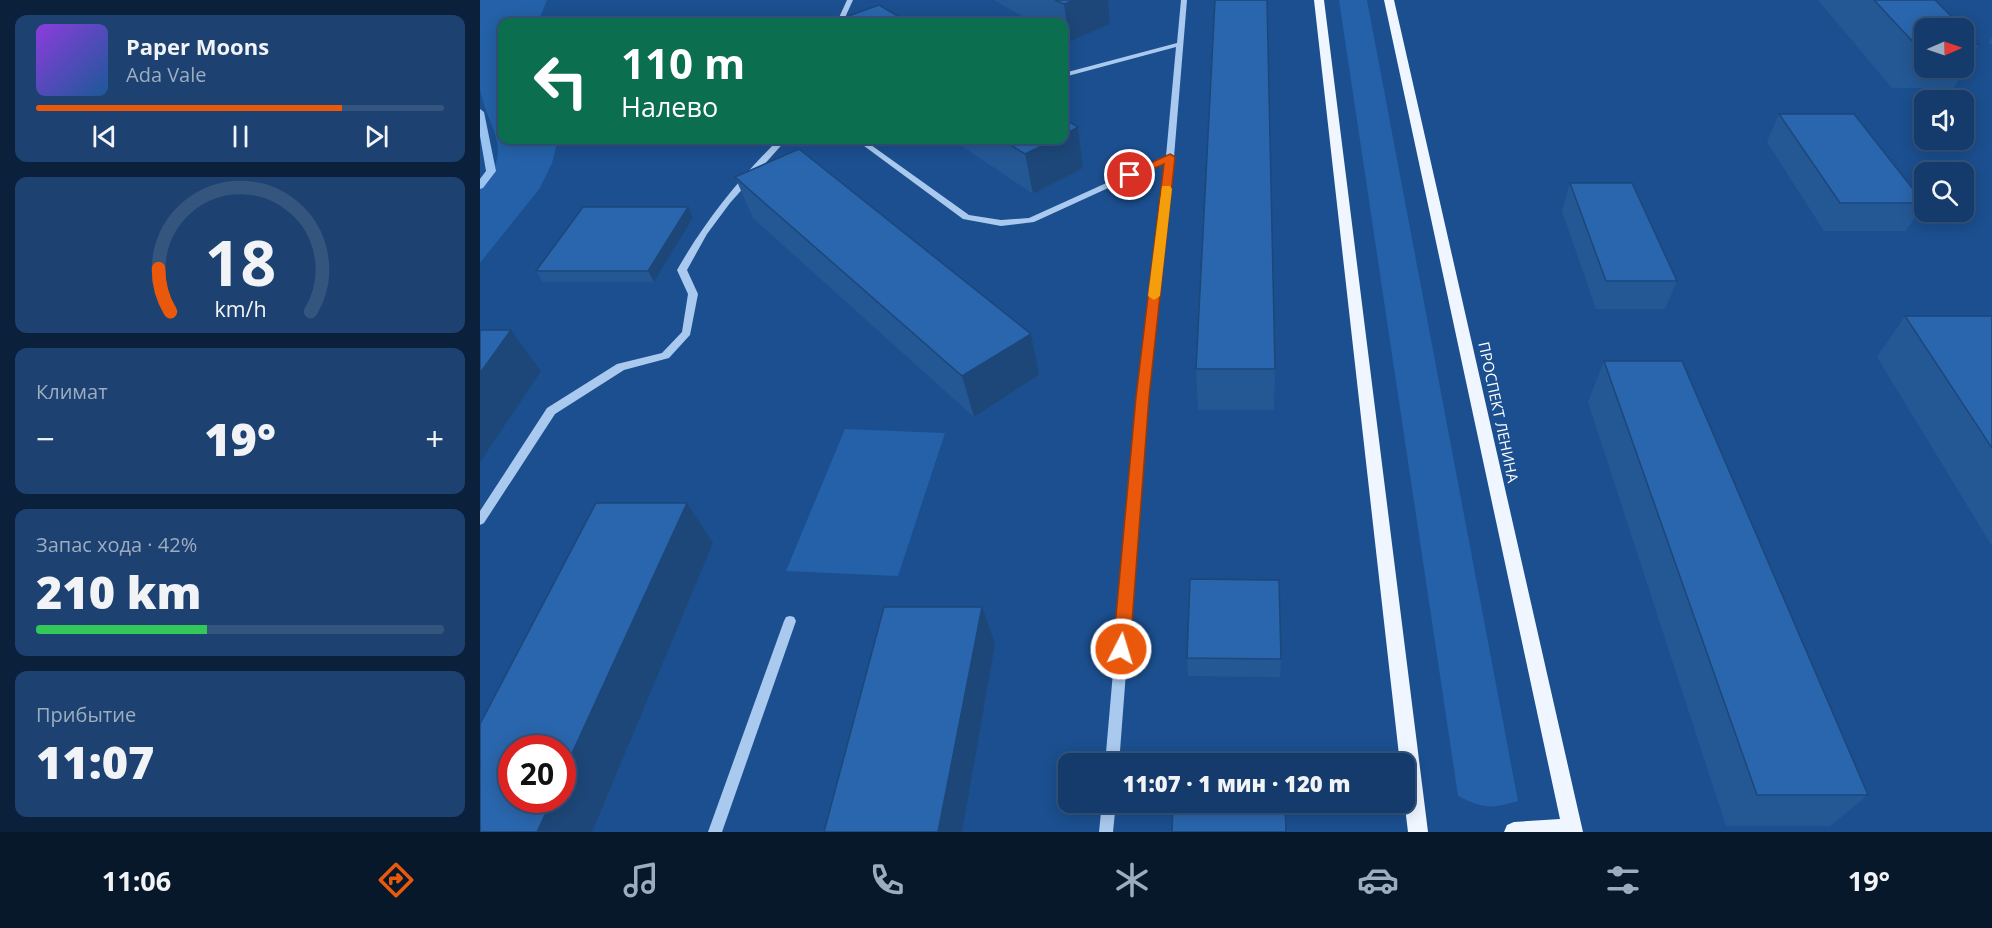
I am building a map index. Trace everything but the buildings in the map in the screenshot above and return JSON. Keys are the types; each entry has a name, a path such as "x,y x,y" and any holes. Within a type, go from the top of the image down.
{"main road":[{"path":"1319,0 1418,832"},
{"name":"ПРОСПЕКТ ЛЕНИНА","path":"1389,0 1572,830"},
{"path":"1514,832 1572,830"}],"lane":[{"path":"842,18 850,0"},
{"path":"1113,753 1142,397 1170,157 1184,0"},
{"path":"1068,74 1180,44"},
{"path":"480,519 551,411 621,368 665,356 687,333 693,294 682,270 697,242 737,185 778,144"},
{"path":"866,144 966,217 1001,223 1031,220 1170,157"},
{"path":"715,832 790,621"},
{"path":"1106,832 1107,813"}],"shaded area":[{"path":"480,0 547,0 540,18 498,18 498,144 557,144 552,163 540,188 480,263 480,188 491,174 498,151 480,89"},
{"path":"1339,0 1367,0 1518,801 1501,805 1481,805 1458,796"},
{"path":"845,429 945,433 898,576 786,571"}],"waterway":[{"path":"480,112 491,171 480,186"}],"slow traffic":[{"path":"1154,296 1166,189"}],"route":[{"path":"1121,649 1142,397 1170,157 1130,175"}]}
